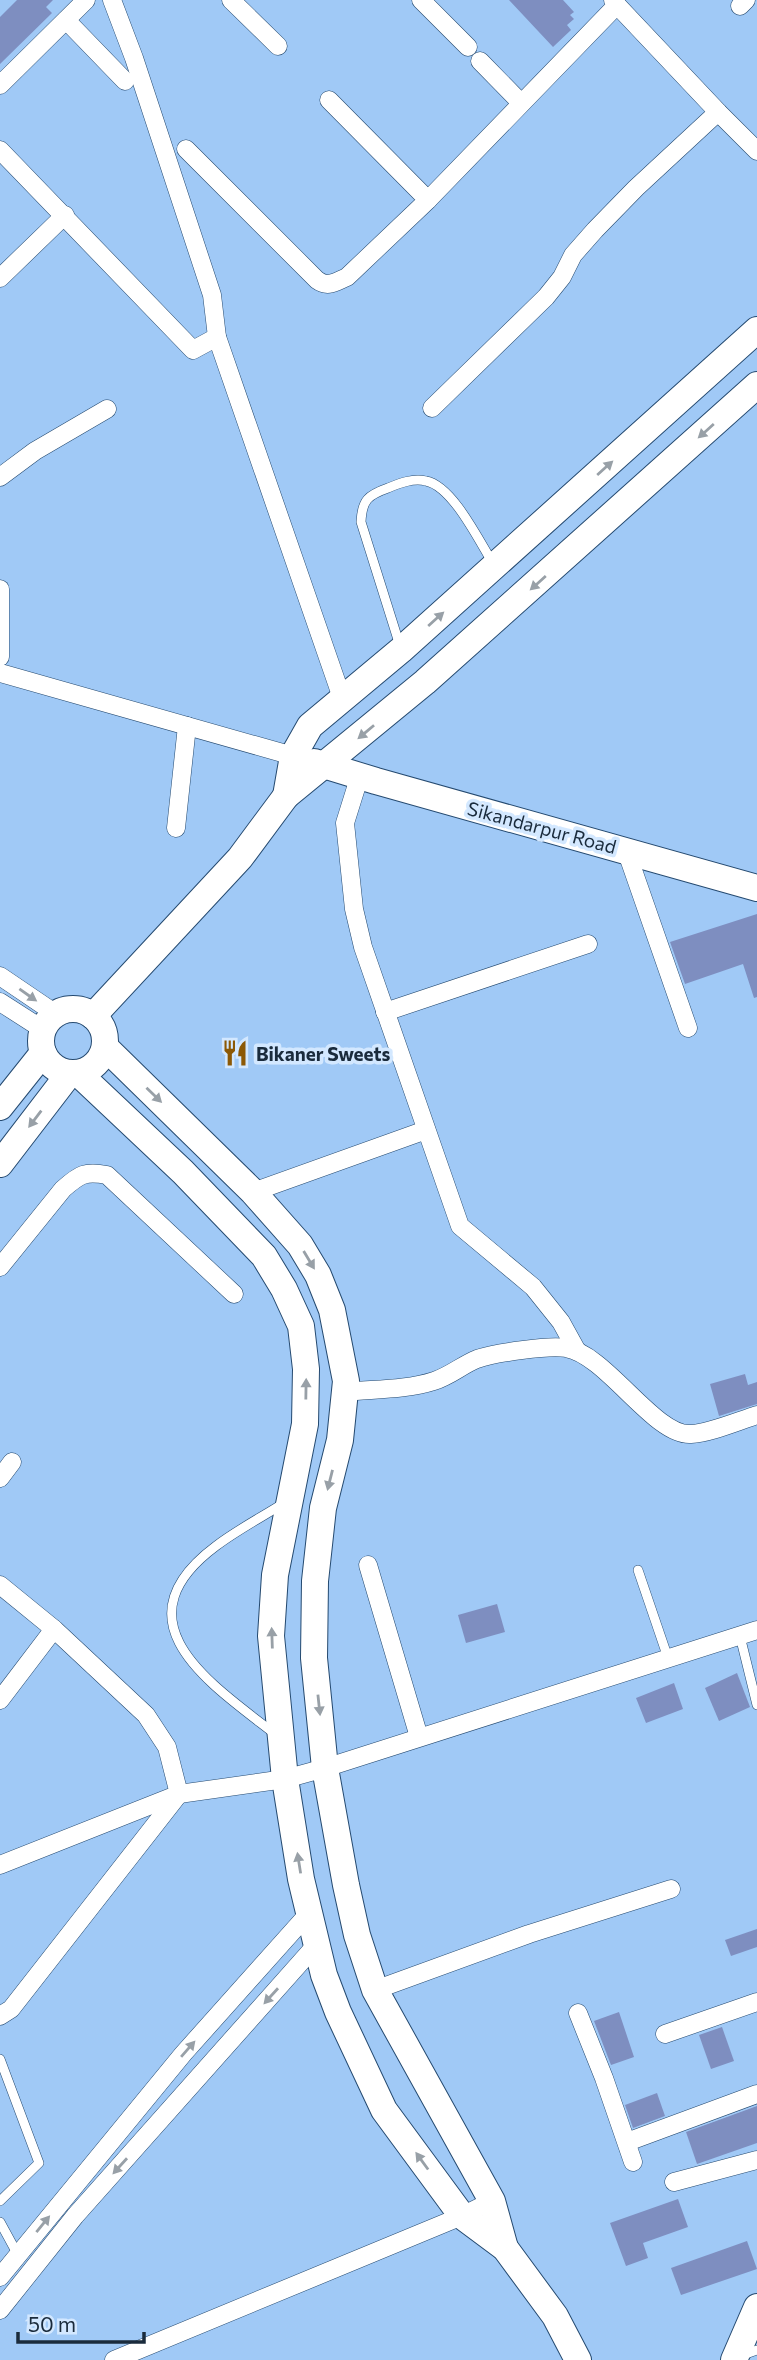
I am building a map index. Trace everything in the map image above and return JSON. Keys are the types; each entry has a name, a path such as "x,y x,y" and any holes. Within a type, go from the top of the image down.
{"street":[{"path":"0,86 86,0"},
{"path":"112,0 134,58 212,295 216,338 342,698"},
{"path":"231,0 278,46"},
{"path":"421,0 468,47"},
{"path":"186,149 323,285 331,284 346,277 428,200 615,2 757,151"},
{"path":"66,20 125,81"},
{"path":"480,61 521,103"},
{"path":"329,100 428,200"},
{"path":"432,408 546,297 562,277 572,255 635,188 719,112"},
{"path":"0,150 193,350 216,338"},
{"path":"0,278 65,215"},
{"path":"286,796 293,756 310,726 401,650 757,330"},
{"path":"93,1016 240,858 286,796 327,765 537,585 757,385"},
{"path":"0,477 35,451 107,409"},
{"path":"0,589 0,657"},
{"path":"0,673 293,756"},
{"path":"176,828 187,726"},
{"name":"Sikandarpur Road","path":"293,756 757,888"},
{"path":"359,775 345,823 363,947 460,1226 533,1287 561,1322 576,1351"},
{"path":"626,850 688,1028"},
{"path":"385,1012 588,944"},
{"path":"0,976 47,1032 53,1067 74,1073 85,1071 98,1062 105,1047 104,1031 93,1016 75,1009 47,1032 0,1107"},
{"path":"0,1002 47,1032"},
{"path":"105,1047 253,1192 300,1245 318,1275 332,1310 346,1381 340,1440 323,1508 315,1581 314,1658 325,1768 356,1935 375,1990 492,2201 506,2248"},
{"path":"0,1164 74,1073"},
{"path":"74,1073 183,1172 264,1256 284,1289 301,1326 306,1369 305,1424 275,1575 271,1636 285,1779 301,1880 324,1975 338,2012 384,2110 462,2216 506,2248 555,2316 578,2360"},
{"path":"253,1192 426,1130"},
{"path":"0,1267 63,1189 75,1178 90,1172 107,1175 234,1294"},
{"path":"345,1392 407,1387 433,1381 477,1359 499,1354 567,1348 576,1351 628,1391 672,1431 692,1434 757,1415"},
{"path":"0,1478 12,1462"},
{"path":"368,1566 419,1737"},
{"path":"0,1585 54,1629 146,1715 167,1747 179,1794"},
{"path":"0,1700 54,1629"},
{"path":"0,1865 179,1794 285,1779 325,1768 749,1633"},
{"path":"0,2016 11,2009 179,1794"},
{"path":"375,1990 529,1934 671,1889"},
{"path":"0,2277 183,2054 309,1913"},
{"path":"0,2310 75,2216 316,1945"},
{"path":"665,2034 757,2002"},
{"path":"578,2013 633,2162"},
{"path":"627,2142 757,2094"},
{"path":"674,2182 757,2160"},
{"path":"114,2360 462,2216 492,2201"},
{"path":"742,2356 757,2307"}],"lane":[{"path":"401,650 360,522 361,506 372,494 409,481 428,481 459,508 495,566"},
{"path":"282,1740 214,1686 192,1664 180,1646 173,1628 170,1608 177,1589 191,1569 215,1547 290,1500"},
{"path":"638,1570 668,1658"},
{"path":"749,1633 757,1705"},
{"path":"0,2059 39,2163 0,2201"},
{"path":"0,2222 18,2255"}],"building":[{"path":"17,0 53,0 46,7 52,13 0,64 0,17"},
{"path":"509,0 563,0 574,12 570,15 574,19 567,25 571,30 553,47"},
{"path":"757,914 757,997 754,998 743,964 685,984 670,942"},
{"path":"745,1374 748,1385 757,1382 757,1404 719,1416 710,1384"},
{"path":"497,1604 505,1632 466,1643 458,1615"},
{"path":"737,1673 750,1707 719,1721 705,1688"},
{"path":"674,1683 683,1709 646,1723 636,1698"},
{"path":"757,1929 757,1947 731,1956 725,1940"},
{"path":"619,2012 634,2057 611,2065 594,2021"},
{"path":"722,2027 734,2061 711,2069 699,2035"},
{"path":"657,2093 665,2116 633,2128 625,2105"},
{"path":"757,2106 757,2143 697,2164 686,2132"},
{"path":"678,2199 688,2227 643,2243 648,2258 626,2266 610,2223"},
{"path":"747,2241 757,2269 681,2295 671,2268"}],"place":[{"name":"Bikaner Sweets","path":"235,1053"}]}
